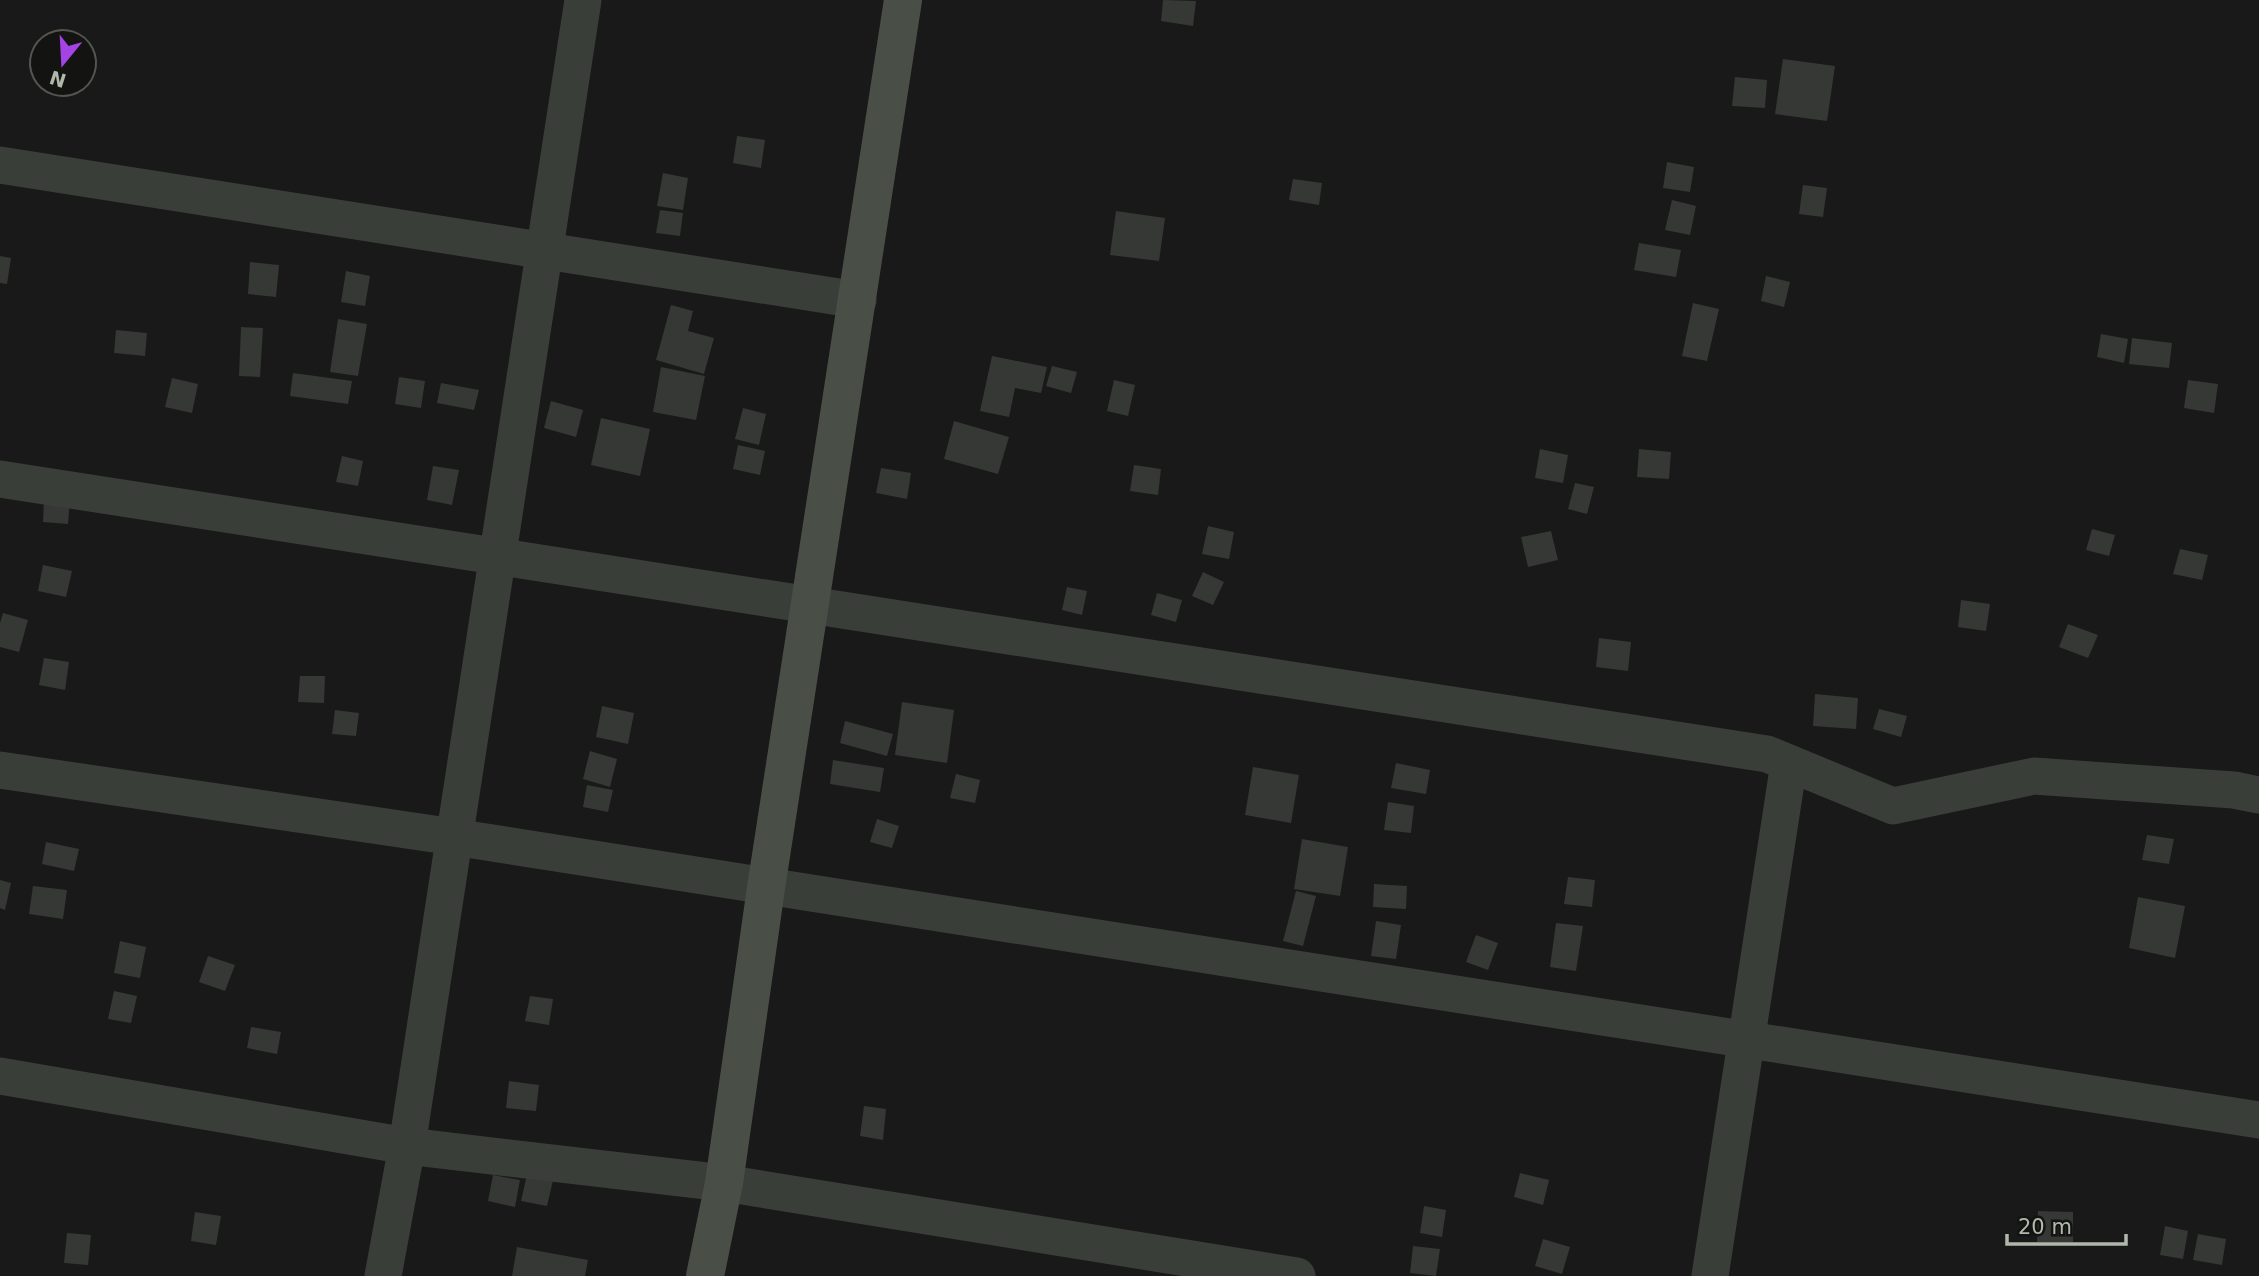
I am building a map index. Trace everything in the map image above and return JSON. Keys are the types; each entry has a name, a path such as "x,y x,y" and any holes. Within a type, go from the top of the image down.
{"main road":[{"path":"705,1276 724,1183 766,888 903,0"}],"street":[{"path":"383,1276 407,1146 583,0"},
{"path":"0,165 858,300"},
{"path":"0,479 1767,754 1892,806 2034,776 2234,790 2259,795"},
{"path":"1710,1276 1789,764"},
{"path":"0,770 454,837 2259,1120"},
{"path":"0,1076 407,1146 724,1183 1297,1276"}],"building":[{"path":"1163,0 1196,1 1193,26 1161,21"},
{"path":"1783,59 1835,66 1827,121 1775,114"},
{"path":"1735,77 1767,80 1765,108 1732,106"},
{"path":"737,136 765,140 761,168 733,163"},
{"path":"1667,162 1694,167 1690,192 1663,188"},
{"path":"663,173 688,178 683,210 657,206"},
{"path":"1293,179 1322,183 1319,205 1289,200"},
{"path":"1803,185 1827,188 1823,217 1799,214"},
{"path":"1672,200 1696,206 1690,235 1665,230"},
{"path":"660,210 683,213 680,236 656,233"},
{"path":"1116,211 1165,218 1159,261 1110,255"},
{"path":"1639,243 1681,250 1676,277 1634,270"},
{"path":"0,256 11,258 7,284 0,283"},
{"path":"250,262 279,265 276,297 248,294"},
{"path":"346,271 370,276 365,306 341,302"},
{"path":"1766,276 1790,282 1784,307 1761,301"},
{"path":"1693,303 1719,309 1707,361 1682,356"},
{"path":"671,305 693,311 688,331 714,338 704,374 656,360"},
{"path":"338,319 367,324 358,376 330,372"},
{"path":"241,327 263,328 260,377 239,376"},
{"path":"116,330 147,333 145,356 114,353"},
{"path":"2101,334 2128,339 2124,363 2097,357"},
{"path":"2132,338 2172,343 2169,368 2129,364"},
{"path":"992,356 1047,367 1041,393 1015,388 1009,417 980,411"},
{"path":"1052,366 1077,372 1071,393 1046,386"},
{"path":"661,367 705,376 696,420 653,412"},
{"path":"293,373 352,381 348,404 290,396"},
{"path":"399,377 425,381 421,408 395,404"},
{"path":"172,378 198,384 192,413 165,407"},
{"path":"1114,380 1135,385 1128,416 1107,411"},
{"path":"2188,380 2218,384 2214,413 2184,408"},
{"path":"441,383 479,390 474,410 437,403"},
{"path":"551,401 583,410 576,437 544,428"},
{"path":"743,408 766,414 759,445 735,439"},
{"path":"601,418 650,429 640,476 591,465"},
{"path":"954,421 1009,437 998,474 944,459"},
{"path":"738,445 765,451 760,475 733,469"},
{"path":"1540,449 1568,455 1563,483 1535,478"},
{"path":"1639,449 1671,452 1669,479 1637,477"},
{"path":"342,456 363,461 358,486 336,482"},
{"path":"1134,465 1161,469 1158,495 1130,491"},
{"path":"433,466 459,470 452,505 427,500"},
{"path":"881,468 911,473 907,499 876,493"},
{"path":"1575,483 1594,487 1587,514 1568,509"},
{"path":"44,498 70,500 68,524 43,522"},
{"path":"1208,526 1234,532 1229,559 1202,554"},
{"path":"2092,529 2115,535 2109,556 2086,550"},
{"path":"1551,531 1558,560 1528,567 1521,537"},
{"path":"2180,549 2208,555 2202,580 2173,574"},
{"path":"43,565 72,571 66,597 38,591"},
{"path":"1203,572 1224,582 1213,605 1192,596"},
{"path":"1067,587 1087,591 1082,615 1062,610"},
{"path":"1157,593 1182,600 1176,622 1151,615"},
{"path":"1961,600 1990,604 1986,631 1958,627"},
{"path":"3,613 28,620 19,652 0,647 0,623"},
{"path":"2068,624 2098,635 2088,658 2059,647"},
{"path":"1599,638 1631,642 1628,671 1596,667"},
{"path":"44,658 69,662 65,690 39,685"},
{"path":"300,676 325,676 324,703 298,702"},
{"path":"1815,694 1858,698 1856,729 1813,726"},
{"path":"902,702 954,710 947,763 895,755"},
{"path":"602,706 634,713 628,744 596,737"},
{"path":"1879,709 1907,716 1901,737 1873,729"},
{"path":"335,710 359,713 356,736 332,734"},
{"path":"845,721 893,734 887,756 840,743"},
{"path":"590,751 617,759 610,787 583,779"},
{"path":"833,760 884,768 880,792 830,784"},
{"path":"1396,763 1430,770 1426,794 1391,788"},
{"path":"1253,767 1299,775 1291,823 1245,815"},
{"path":"956,774 980,780 975,803 950,798"},
{"path":"587,785 613,790 608,812 583,807"},
{"path":"1388,802 1414,806 1411,833 1384,830"},
{"path":"877,819 899,826 892,848 870,842"},
{"path":"2147,835 2174,839 2169,864 2142,860"},
{"path":"1302,839 1348,847 1340,896 1294,889"},
{"path":"46,842 79,849 74,871 42,864"},
{"path":"1568,877 1595,880 1592,907 1564,904"},
{"path":"0,880 11,883 5,910 0,908"},
{"path":"1374,884 1407,886 1406,909 1373,907"},
{"path":"33,886 67,890 63,919 29,914"},
{"path":"1296,891 1316,896 1303,946 1283,941"},
{"path":"2138,897 2185,906 2175,958 2129,948"},
{"path":"1376,921 1401,925 1396,959 1371,956"},
{"path":"1556,923 1583,926 1576,971 1550,967"},
{"path":"1476,935 1498,943 1488,970 1466,962"},
{"path":"120,941 146,947 140,978 114,973"},
{"path":"208,956 235,965 225,991 199,982"},
{"path":"114,991 137,996 131,1023 108,1019"},
{"path":"530,996 553,999 549,1025 525,1021"},
{"path":"251,1027 281,1032 277,1054 247,1048"},
{"path":"509,1081 539,1085 536,1111 506,1108"},
{"path":"864,1106 886,1109 883,1140 860,1136"},
{"path":"528,1170 554,1176 547,1206 521,1201"},
{"path":"1520,1173 1549,1180 1543,1205 1514,1197"},
{"path":"493,1175 520,1180 515,1207 488,1201"},
{"path":"1424,1206 1446,1210 1442,1237 1420,1233"},
{"path":"2038,1211 2073,1212 2073,1242 2037,1242"},
{"path":"195,1212 221,1216 216,1245 191,1241"},
{"path":"2165,1226 2188,1231 2183,1259 2160,1255"},
{"path":"67,1233 91,1235 88,1265 64,1263"},
{"path":"2198,1234 2226,1239 2222,1265 2193,1260"},
{"path":"1543,1239 1570,1247 1562,1274 1535,1266"},
{"path":"1413,1246 1440,1249 1436,1276 1410,1273"},
{"path":"517,1247 588,1260 585,1276 512,1276"}]}
